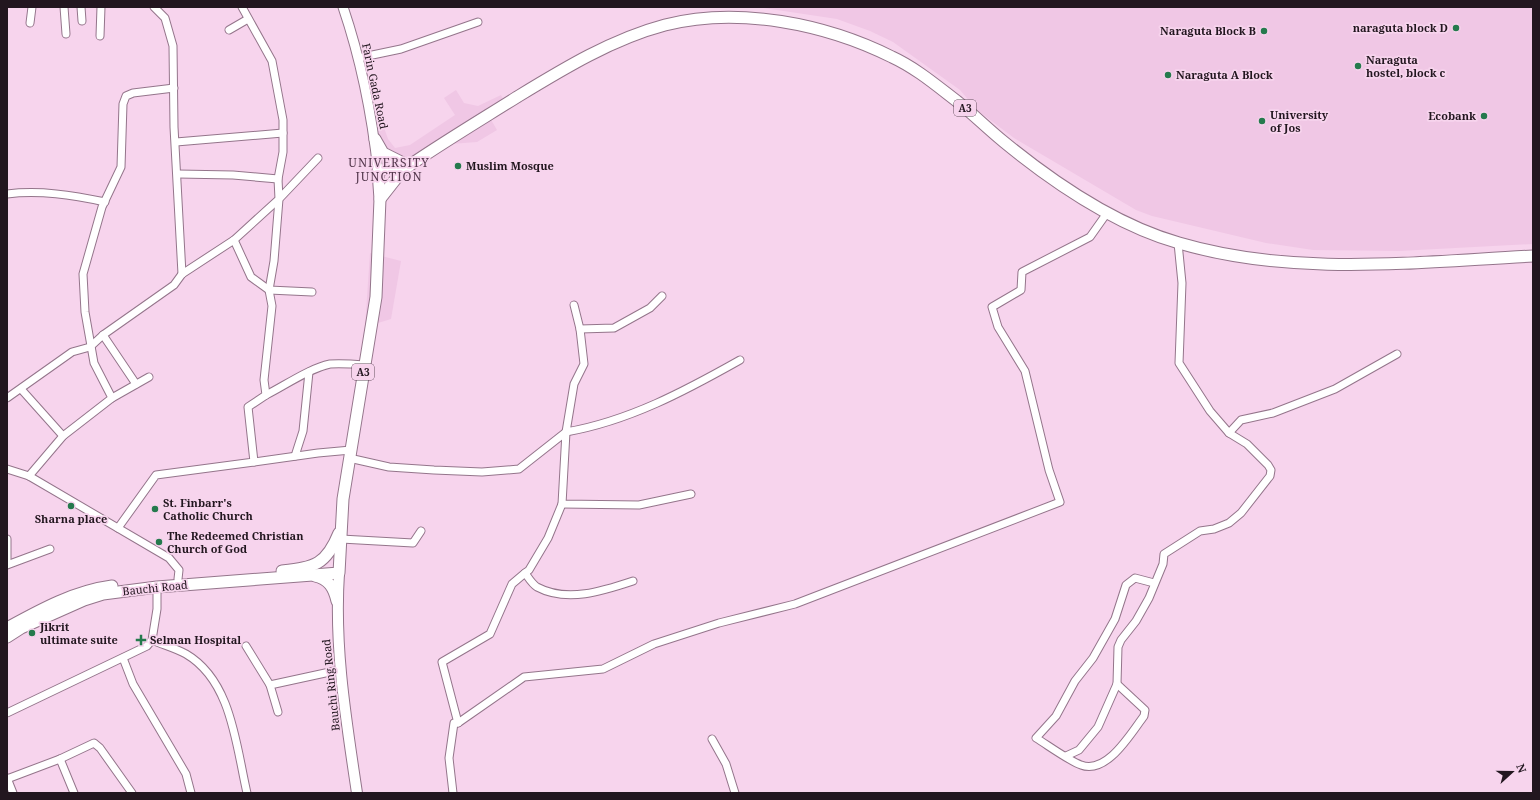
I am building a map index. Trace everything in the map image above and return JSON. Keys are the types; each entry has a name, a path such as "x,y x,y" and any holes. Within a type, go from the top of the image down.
{"highway":[{"name":"A3","path":"339,573 343,499 378,275 380,199 379,174 407,166 560,71 622,40 649,30 687,21 712,18 768,20 802,25 835,33 895,58 924,76 961,105 1005,143 1074,195 1107,213 1178,243 1259,259 1330,265 1363,265 1533,256"},
{"path":"375,139 383,153 407,166"},
{"name":"A3","path":"380,199 407,166"},
{"name":"Bauchi Road","path":"7,628 52,604 87,590 124,584 290,570 310,566 325,558 333,547 342,526"},
{"name":"Bauchi Road","path":"7,637 21,628 84,600 103,594 157,587 339,573"},
{"path":"313,576 328,582 333,589 337,601"}],"main road":[{"name":"Farin Gada Road","path":"342,7 358,58 370,109 379,174"},
{"name":"Bauchi Ring Road","path":"339,573 337,601 340,670 357,793"}],"street":[{"path":"30,23 32,7"},
{"path":"64,7 66,34"},
{"path":"81,7 82,21"},
{"path":"100,36 101,7"},
{"path":"154,7 165,18 169,27 173,46 182,274"},
{"path":"242,7 272,61 283,120 283,152 278,179 279,199 274,261 269,290 272,306 264,380 266,396"},
{"path":"229,30 248,19"},
{"path":"358,58 401,49 478,22"},
{"path":"112,398 94,363 90,347 84,312 83,274 110,187 121,167 123,104 126,96 133,93 174,88"},
{"path":"176,142 283,133"},
{"path":"7,398 72,352 90,347 102,334 174,285 182,274 234,240 279,199 318,158"},
{"path":"178,174 233,175 278,179"},
{"path":"7,194 21,192 66,194 105,202"},
{"path":"453,793 449,758 454,723 458,723 524,677 603,669 654,644 719,623 795,604 1060,502 1049,470 1025,371 998,327 992,307 1021,290 1022,272 1090,237 1107,213"},
{"path":"234,240 251,277 269,290 312,292"},
{"path":"1066,756 1079,750 1094,733 1117,684 1118,647 1121,640 1136,621 1150,598 1154,583 1163,564 1164,554 1200,531 1214,529 1229,523 1241,513 1270,476 1271,470 1268,465 1247,444 1229,433 1207,406 1179,363 1182,283 1178,243"},
{"path":"580,329 614,328 650,308 662,296"},
{"path":"458,723 442,662 490,634 512,584 529,570 548,538 562,504 566,432 574,384 584,364 580,329 574,304"},
{"path":"102,334 136,384"},
{"path":"1229,433 1241,420 1273,413 1335,389 1397,354"},
{"path":"118,528 156,475 295,456 350,454 389,467 482,472 519,469 566,432 585,429 652,406 740,360"},
{"path":"254,462 248,407 310,372 330,364 365,365"},
{"path":"295,456 303,431 310,372"},
{"path":"29,476 63,436 112,398 149,377"},
{"path":"21,389 63,436"},
{"path":"7,469 29,476 169,558 179,570 178,579"},
{"path":"562,504 639,505 691,494"},
{"path":"341,539 413,543 421,532"},
{"path":"7,539 7,563 50,549"},
{"path":"525,573 535,586 567,594 594,594 633,581"},
{"path":"1117,684 1145,710 1144,716 1109,760 1094,766 1081,765 1036,738 1056,716 1075,681 1093,658 1114,619 1126,585 1135,578 1154,583"},
{"path":"7,713 147,646 152,640 157,609 157,587"},
{"path":"152,640 186,654 203,667 216,682 227,707 247,793"},
{"path":"246,646 270,685 278,712"},
{"path":"123,658 133,684 186,774 192,793"},
{"path":"270,685 340,670"},
{"path":"712,739 726,764 735,793"},
{"path":"13,793 7,778 60,759 94,743 98,745 132,793"},
{"path":"60,759 74,793"}],"shaded area":[{"name":"University of Jos","path":"757,7 1533,7 1533,244 1399,251 1313,250 1266,243 1152,216 1136,210 1014,138 977,110 960,90 893,42 870,31 837,19"},
{"path":"456,90 464,103 478,106 501,95 507,107 490,118 497,130 477,142 451,144 413,171 402,182 378,141 374,117 380,116 388,139 395,148 410,145 455,115 444,98"},
{"path":"370,253 401,261 391,319 365,327"}],"place":[{"name":"naraguta block D","path":"1456,28"},
{"name":"Naraguta Block B","path":"1264,31"},
{"name":"Naraguta hostel, block c","path":"1358,66"},
{"name":"Naraguta A Block","path":"1168,75"},
{"name":"Ecobank","path":"1484,116"},
{"name":"University of Jos","path":"1262,121"},
{"name":"Muslim Mosque","path":"458,166"},
{"name":"Sharna place","path":"71,506"},
{"name":"St. Finbarr's Catholic Church","path":"155,509"},
{"name":"The Redeemed Christian Church of God","path":"159,542"},
{"name":"Jikrit ultimate suite","path":"32,633"},
{"name":"Selman Hospital","path":"141,640"}],"district":[{"name":"UNIVERSITY JUNCTION","path":"389,170"}]}
